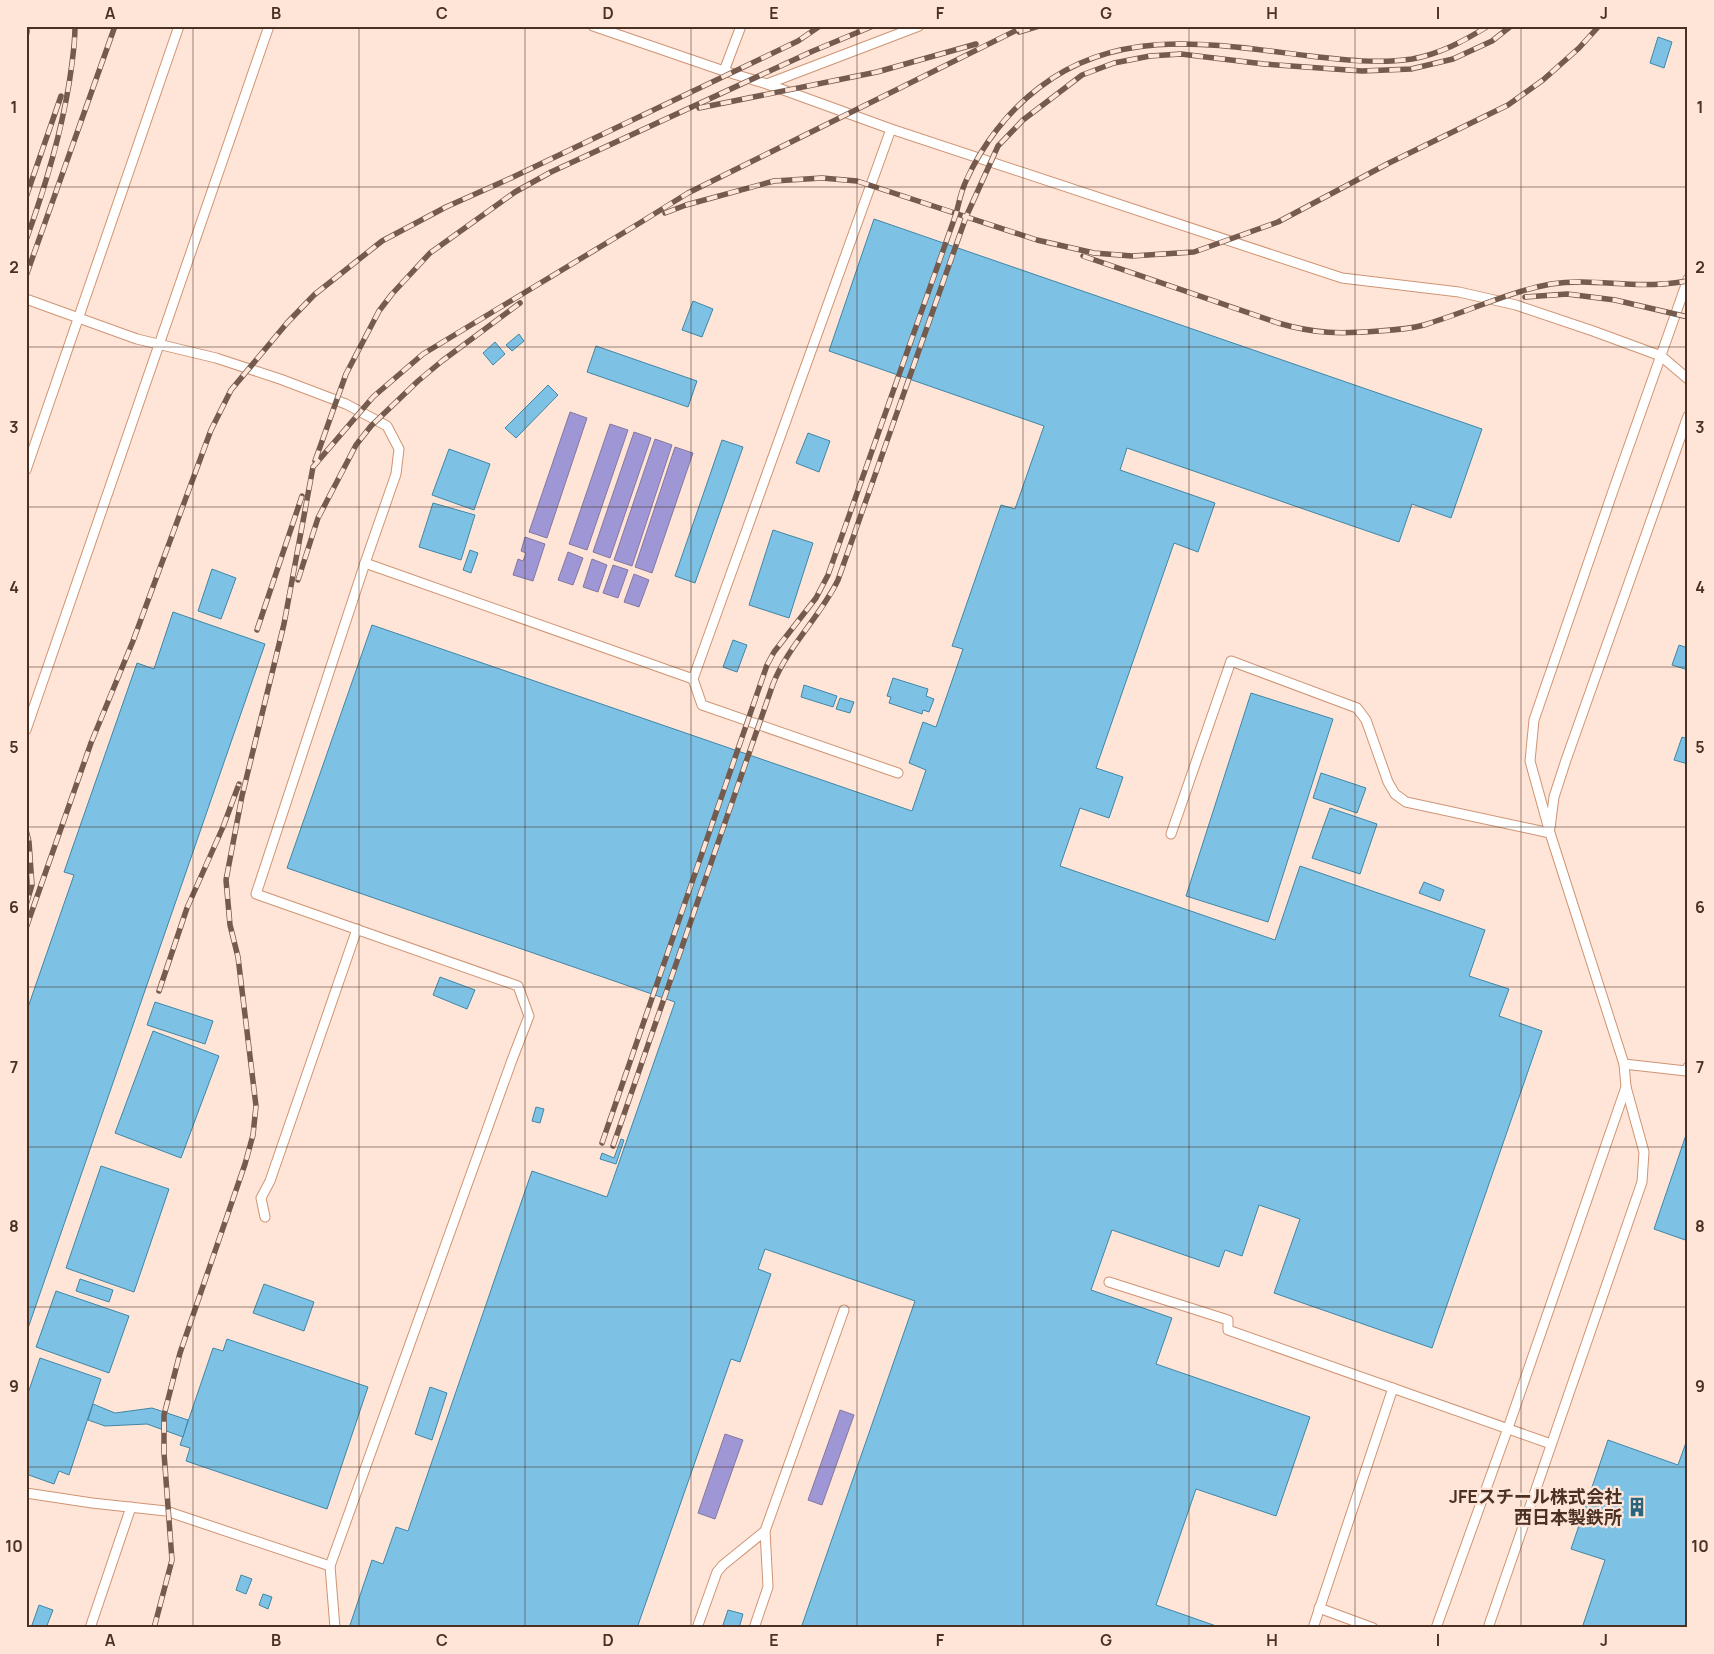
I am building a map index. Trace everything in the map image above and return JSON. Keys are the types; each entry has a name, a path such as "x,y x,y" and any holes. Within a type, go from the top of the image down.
{"lane":[{"path":"26,470 179,26"},
{"path":"26,730 270,26"},
{"path":"593,26 767,84 892,129 1342,278 1484,297 1525,308 1661,356 1688,379"},
{"path":"724,71 740,26"},
{"path":"767,84 919,26"},
{"path":"892,129 693,679 702,705 898,773"},
{"path":"1488,1628 1642,1182 1644,1152 1626,1087 1624,1064 1550,833 1530,761 1534,720 1688,279"},
{"path":"26,299 136,339 161,343 216,358 280,379 346,404 387,426 399,449 396,474 256,894 518,986 530,1016 512,1060 330,1566 335,1628"},
{"path":"1550,833 1554,797 1566,760 1688,416"},
{"path":"365,563 693,679"},
{"path":"1171,834 1231,661 1358,708 1366,720 1388,782 1395,794 1406,802 1550,833"},
{"path":"265,1217 261,1198 270,1181 357,929"},
{"path":"1624,1064 1687,1069 1688,1080"},
{"path":"1436,1628 1508,1428 1626,1087"},
{"path":"1108,1282 1228,1320 1228,1330 1551,1444"},
{"path":"754,1628 768,1587 765,1531 844,1310"},
{"path":"1313,1628 1393,1388"},
{"path":"26,1493 166,1511 330,1566"},
{"path":"90,1628 131,1507"},
{"path":"697,1628 717,1572 765,1531"},
{"path":"1319,1608 1373,1628"}],"shaded area":[{"path":"570,412 587,418 547,538 529,532"},
{"path":"610,424 628,430 587,550 569,544"},
{"path":"634,432 651,438 610,558 593,552"},
{"path":"655,439 672,445 632,566 614,560"},
{"path":"675,447 693,453 652,573 635,567"},
{"path":"525,537 545,544 533,581 513,575 518,559 523,561 526,553 521,551"},
{"path":"568,552 583,558 573,585 558,580"},
{"path":"592,559 607,565 598,592 583,587"},
{"path":"613,565 628,570 618,598 603,593"},
{"path":"634,574 649,580 639,607 624,602"},
{"path":"840,1410 854,1415 822,1505 808,1500"},
{"path":"725,1434 743,1440 715,1519 698,1513"}],"building":[{"path":"1658,37 1672,42 1664,68 1650,63"},
{"path":"874,219 1482,429 1451,518 1412,504 1399,542 1127,448 1120,470 1215,503 1198,552 1174,543 1096,768 1123,777 1109,818 1080,808 1060,866 1275,940 1300,866 1485,930 1469,976 1509,989 1499,1016 1542,1031 1432,1348 1274,1293 1300,1219 1259,1205 1242,1256 1225,1250 1219,1267 1112,1230 1091,1290 1172,1318 1156,1364 1310,1417 1276,1516 1196,1489 1156,1605 1222,1628 801,1628 915,1301 765,1249 758,1269 771,1274 740,1362 731,1359 637,1628 349,1628 372,1560 383,1564 396,1527 408,1531 532,1171 607,1197 675,1002 287,868 372,625 912,811 926,770 909,763 923,722 936,727 963,649 952,646 1001,505 1015,509 1044,426 829,351"},
{"path":"693,301 713,309 702,337 682,330"},
{"path":"519,334 524,341 512,351 506,345"},
{"path":"495,342 505,354 493,365 483,353"},
{"path":"596,346 697,381 688,407 587,372"},
{"path":"548,385 558,395 516,438 505,428"},
{"path":"808,433 830,441 819,472 796,463"},
{"path":"722,440 743,447 695,583 675,576"},
{"path":"449,449 490,464 474,510 432,495"},
{"path":"433,503 475,515 461,560 419,547"},
{"path":"773,530 813,543 789,618 749,605"},
{"path":"470,550 478,553 471,573 463,570"},
{"path":"212,569 236,578 221,619 198,611"},
{"path":"173,612 265,644 26,1334 26,1013 74,875 64,872 137,663 154,669"},
{"path":"733,640 747,645 737,672 723,667"},
{"path":"1679,645 1688,648 1688,670 1672,665"},
{"path":"893,678 928,689 926,696 934,699 929,712 923,710 922,714 889,703 891,697 887,696"},
{"path":"804,685 837,696 833,707 801,697"},
{"path":"1251,693 1333,719 1268,922 1186,896"},
{"path":"840,698 854,702 850,713 836,709"},
{"path":"1682,737 1688,739 1688,764 1674,760"},
{"path":"1321,773 1366,788 1357,813 1313,798"},
{"path":"1330,808 1377,824 1360,874 1312,858"},
{"path":"1424,882 1444,890 1440,901 1419,893"},
{"path":"440,977 475,990 467,1009 433,995"},
{"path":"155,1002 213,1021 205,1044 147,1025"},
{"path":"153,1031 219,1056 181,1158 115,1133"},
{"path":"536,1107 544,1109 540,1123 532,1121"},
{"path":"1688,1133 1688,1241 1654,1229"},
{"path":"621,1139 624,1140 616,1164 600,1159 602,1153 614,1158"},
{"path":"101,1166 169,1189 134,1292 66,1268"},
{"path":"80,1279 113,1290 109,1302 76,1291"},
{"path":"264,1284 314,1302 304,1331 253,1313"},
{"path":"56,1291 129,1316 109,1373 36,1347"},
{"path":"227,1339 368,1387 327,1509 186,1461 190,1448 180,1445 213,1348 223,1351"},
{"path":"40,1358 101,1379 69,1475 59,1471 54,1484 26,1474 26,1399"},
{"path":"430,1387 447,1393 432,1440 415,1434"},
{"path":"93,1404 115,1413 152,1408 188,1420 183,1437 147,1424 105,1426 88,1420"},
{"name":"JFEスチール株式会社 西日本製鉄所","path":"1688,1437 1688,1628 1582,1628 1605,1560 1571,1549 1608,1440 1678,1465"},
{"path":"241,1575 252,1579 246,1594 236,1590"},
{"path":"263,1594 272,1597 268,1609 259,1605"},
{"path":"39,1605 53,1610 46,1628 31,1628"},
{"path":"728,1610 743,1614 739,1628 722,1628"}],"railway":[{"path":"26,37 28,26"},
{"path":"26,240 46,182 61,124 71,69 75,26"},
{"path":"26,276 115,26"},
{"path":"26,928 91,743 133,641 211,430 231,390 287,323 314,295 382,241 446,207 798,41 820,26"},
{"path":"315,461 346,374 379,311 430,253 515,192 551,172 813,51 873,26"},
{"path":"154,1628 172,1560 164,1453 164,1415 180,1353 245,1164 253,1135 256,1106 238,957 230,925 226,880 242,796 284,624 313,467 373,397 423,354 688,193 1025,26"},
{"path":"1019,32 1039,26"},
{"path":"602,1143 767,665 774,652 816,598 828,575 956,214 964,185 980,154 997,130 1017,107 1040,87 1071,67 1103,54 1137,47 1170,44 1240,47 1348,60 1399,60 1422,57 1442,50 1461,42 1488,26"},
{"path":"613,1146 773,684 795,644 831,594 838,580 966,217 998,146 1023,120 1082,75 1114,63 1150,56 1181,54 1264,64 1362,71 1411,69 1453,59 1492,41 1511,26"},
{"path":"665,213 686,205 774,181 822,178 857,181 1037,240 1094,253 1132,256 1194,252 1278,222 1389,163 1508,105 1543,80 1579,48 1599,26"},
{"path":"699,108 877,72 976,44"},
{"path":"26,197 61,96"},
{"path":"1083,256 1278,323 1304,329 1340,333 1396,330 1418,326 1503,297 1551,284 1579,282 1647,285 1688,281"},
{"path":"1525,297 1567,294 1615,300 1688,317"},
{"path":"298,580 318,518 356,445 371,426 442,361 520,303"},
{"path":"257,630 302,496"},
{"path":"159,991 187,908 223,827 239,784"},
{"path":"26,830 29,842 32,885 26,905"}],"place":[{"name":"JFEスチール株式会社 西日本製鉄所","path":"1637,1507"}]}
